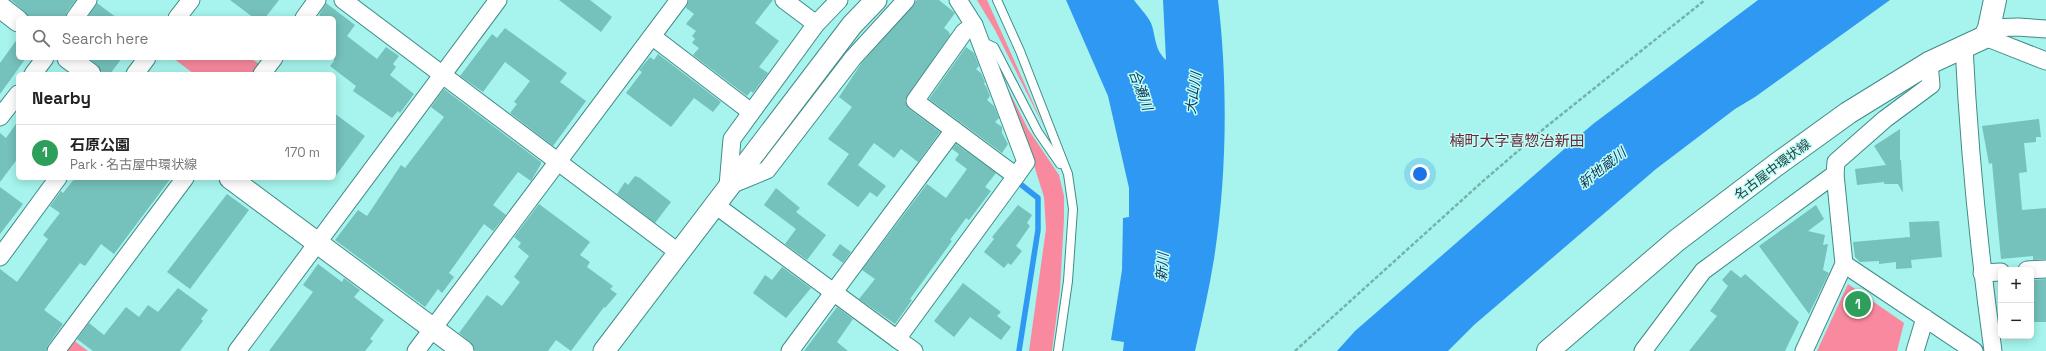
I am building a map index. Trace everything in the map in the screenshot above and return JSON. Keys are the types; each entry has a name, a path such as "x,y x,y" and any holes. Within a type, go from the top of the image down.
{"main road":[{"path":"1987,32 1995,0"},
{"name":"名古屋中環状線","path":"1548,351 1676,241 1776,165 1848,113 1929,64 1964,47 1987,32"}],"street":[{"path":"76,16 88,0"},
{"path":"179,16 191,0"},
{"path":"305,16 317,0"},
{"path":"343,0 678,252"},
{"path":"237,351 498,0"},
{"path":"416,351 680,0"},
{"path":"784,0 816,24"},
{"path":"728,186 732,139 816,24 839,0"},
{"path":"604,351 714,204 852,25 876,0"},
{"path":"728,186 767,170 853,58 906,0"},
{"path":"897,339 1026,162 974,25 958,0"},
{"path":"0,7 16,19"},
{"path":"974,25 964,32 915,101 1016,176"},
{"path":"1987,32 2046,29"},
{"path":"1987,32 2046,61"},
{"path":"653,37 751,112"},
{"path":"1964,47 1968,122 1982,273 1992,351"},
{"path":"34,72 44,60"},
{"path":"71,60 87,72"},
{"path":"136,72 146,60"},
{"path":"264,72 272,60"},
{"path":"1804,351 1844,264 1835,174 1836,162 1885,119 1931,85 1929,64"},
{"path":"0,118 16,97"},
{"path":"790,351 954,130"},
{"path":"1643,351 1703,270 1835,174"},
{"path":"0,256 57,180"},
{"path":"56,351 184,180"},
{"path":"233,180 463,351"},
{"path":"714,204 914,351"},
{"path":"1844,264 1974,351"},
{"path":"2034,270 2046,269"},
{"path":"1982,273 1998,272"},
{"path":"1915,351 1925,318"}],"lane":[{"path":"997,0 1020,51 1068,174 1073,210 1068,281 1058,351"},
{"path":"980,41 994,47 1038,132 1068,174"}],"path":[{"path":"1295,351 1482,182 1547,126 1705,0"}],"shaded area":[{"path":"977,0 987,0 1044,127 995,30"},
{"path":"989,51 1028,129 1059,175 1064,196 1060,290 1052,351 1029,351 1046,229 1044,197 1023,130"},
{"path":"176,60 254,60 260,65 255,72 191,72"},
{"path":"1848,284 1904,323 1897,351 1817,351"},
{"path":"73,340 88,351 64,351"}],"water":[{"path":"1066,0 1134,0 1151,23 1157,47 1166,60 1163,0 1218,0 1225,97 1222,195 1212,271 1195,351 1123,351 1124,342 1111,340 1122,270 1123,218 1129,217 1129,188 1108,96"},
{"name":"新地蔵川","path":"1758,0 1890,0 1755,97 1735,109 1656,169 1474,325 1448,351 1337,351 1355,331 1593,124"}],"building":[{"path":"11,0 76,0 66,16 28,16"},
{"path":"230,0 279,0 267,16 251,16"},
{"path":"559,0 590,0 612,17 601,32"},
{"path":"689,0 773,0 755,23 779,41 759,67 768,73 753,93 751,91 747,96 693,55 699,48 692,43 695,39 692,36 696,31 686,24 694,14 686,8"},
{"path":"917,0 939,0 955,13 944,28 950,35 905,100 909,109 940,132 918,162 901,149 894,158 874,143 858,165 886,186 877,197 870,192 858,207 827,184 849,154 828,139 852,107 839,97 861,64"},
{"path":"97,3 114,16 88,16"},
{"path":"326,3 355,25 347,36 377,59 386,47 399,56 393,64 396,67 390,75 414,94 400,113 398,111 392,118 353,91 356,86 330,66 334,60 336,60 336,16 319,15"},
{"path":"505,28 567,73 560,82 586,101 553,146 510,113 517,104 514,102 530,81 505,62 483,92 460,76 492,34 497,38"},
{"path":"16,41 16,60 25,60 0,94 0,63"},
{"path":"966,47 974,53 979,66 976,69 981,73 985,82 984,84 990,96 987,100 994,106 999,118 995,122 1002,127 1002,133 1008,144 1002,153 929,99"},
{"path":"658,54 721,102 713,112 694,98 671,127 626,93 642,72 639,70 650,57 654,60"},
{"path":"91,60 120,60 112,72 102,72"},
{"path":"444,89 541,162 541,164 531,181 518,172 493,205 506,215 493,231 484,224 449,273 454,277 442,293 438,289 425,307 335,240 358,210 367,216 401,165 405,168 444,117 431,107"},
{"path":"336,114 365,136 336,175"},
{"path":"2039,119 2041,137 2036,137 2036,142 2024,143 2027,172 2019,173 2022,210 2046,208 2046,259 2033,260 2033,256 2001,259 1992,163 1989,164 1982,126"},
{"path":"16,124 16,161 0,182 0,133 6,138"},
{"path":"1900,129 1900,160 1903,193 1898,184 1884,184 1884,182 1857,185 1855,169 1886,165 1874,146"},
{"path":"956,144 996,173 985,187 991,191 969,220 966,218 950,240 952,241 910,299 912,300 895,324 859,299 875,279 862,270 927,184 946,198 967,169 955,160 959,154 952,149"},
{"path":"635,176 640,178 671,202 655,223 617,194 625,182 628,185"},
{"path":"73,180 170,180 114,254 101,244 85,266 80,263 44,310 63,324 48,345 46,351 0,351 0,269 17,282 48,239 43,235 60,213 50,206 61,191 63,193"},
{"path":"0,187 23,204 0,234"},
{"path":"776,188 800,208 796,212 826,235 807,260 785,244 796,229 764,205"},
{"path":"227,194 249,210 190,289 167,272"},
{"path":"539,204 590,242 580,255 590,262 587,267 613,286 610,289 617,294 605,308 604,307 571,351 556,340 548,351 475,351 470,342 459,333 487,295 502,306 520,282 514,277 529,256 518,247 521,243 514,237"},
{"path":"1018,205 1032,215 1027,223 1030,226 1016,246 1022,251 1011,265 1008,263 1004,268 984,252 994,239 992,237"},
{"path":"1816,205 1824,219 1808,231 1825,235 1823,245 1828,244 1823,270 1829,273 1809,314 1759,246"},
{"path":"1939,221 1942,257 1911,260 1912,268 1896,269 1896,262 1879,264 1879,261 1860,262 1855,257 1853,242 1910,237 1909,222"},
{"path":"840,244 851,252 843,263 832,255"},
{"path":"318,264 342,282 344,278 360,290 354,297 384,320 370,339 373,341 365,351 269,351 313,292 303,285"},
{"path":"782,267 811,288 786,318 753,293 765,275 772,280"},
{"path":"1731,270 1741,278 1745,274 1799,322 1785,351 1689,351 1717,316 1710,311 1728,286 1722,280"},
{"path":"2046,279 2046,322 2034,322 2034,280"},
{"path":"963,283 1001,312 997,316 1011,327 1001,340 970,317 954,337 934,321"},
{"path":"178,288 208,310 201,319 203,321 180,351 93,351 77,339 89,323 104,335 126,307 139,317 148,305 158,312"},
{"path":"837,307 853,319 837,342 848,351 804,351"}],"waterway":[{"path":"1019,183 1038,198 1038,230 1019,351"}],"place":[{"name":"石原公園","path":"1858,304"}],"district":[{"name":"楠町大字喜惣治新田","path":"1517,141"}],"water label":[{"name":"合瀬川","path":"1141,90"},
{"name":"大山川","path":"1193,93"},
{"name":"新川","path":"1162,267"}]}
